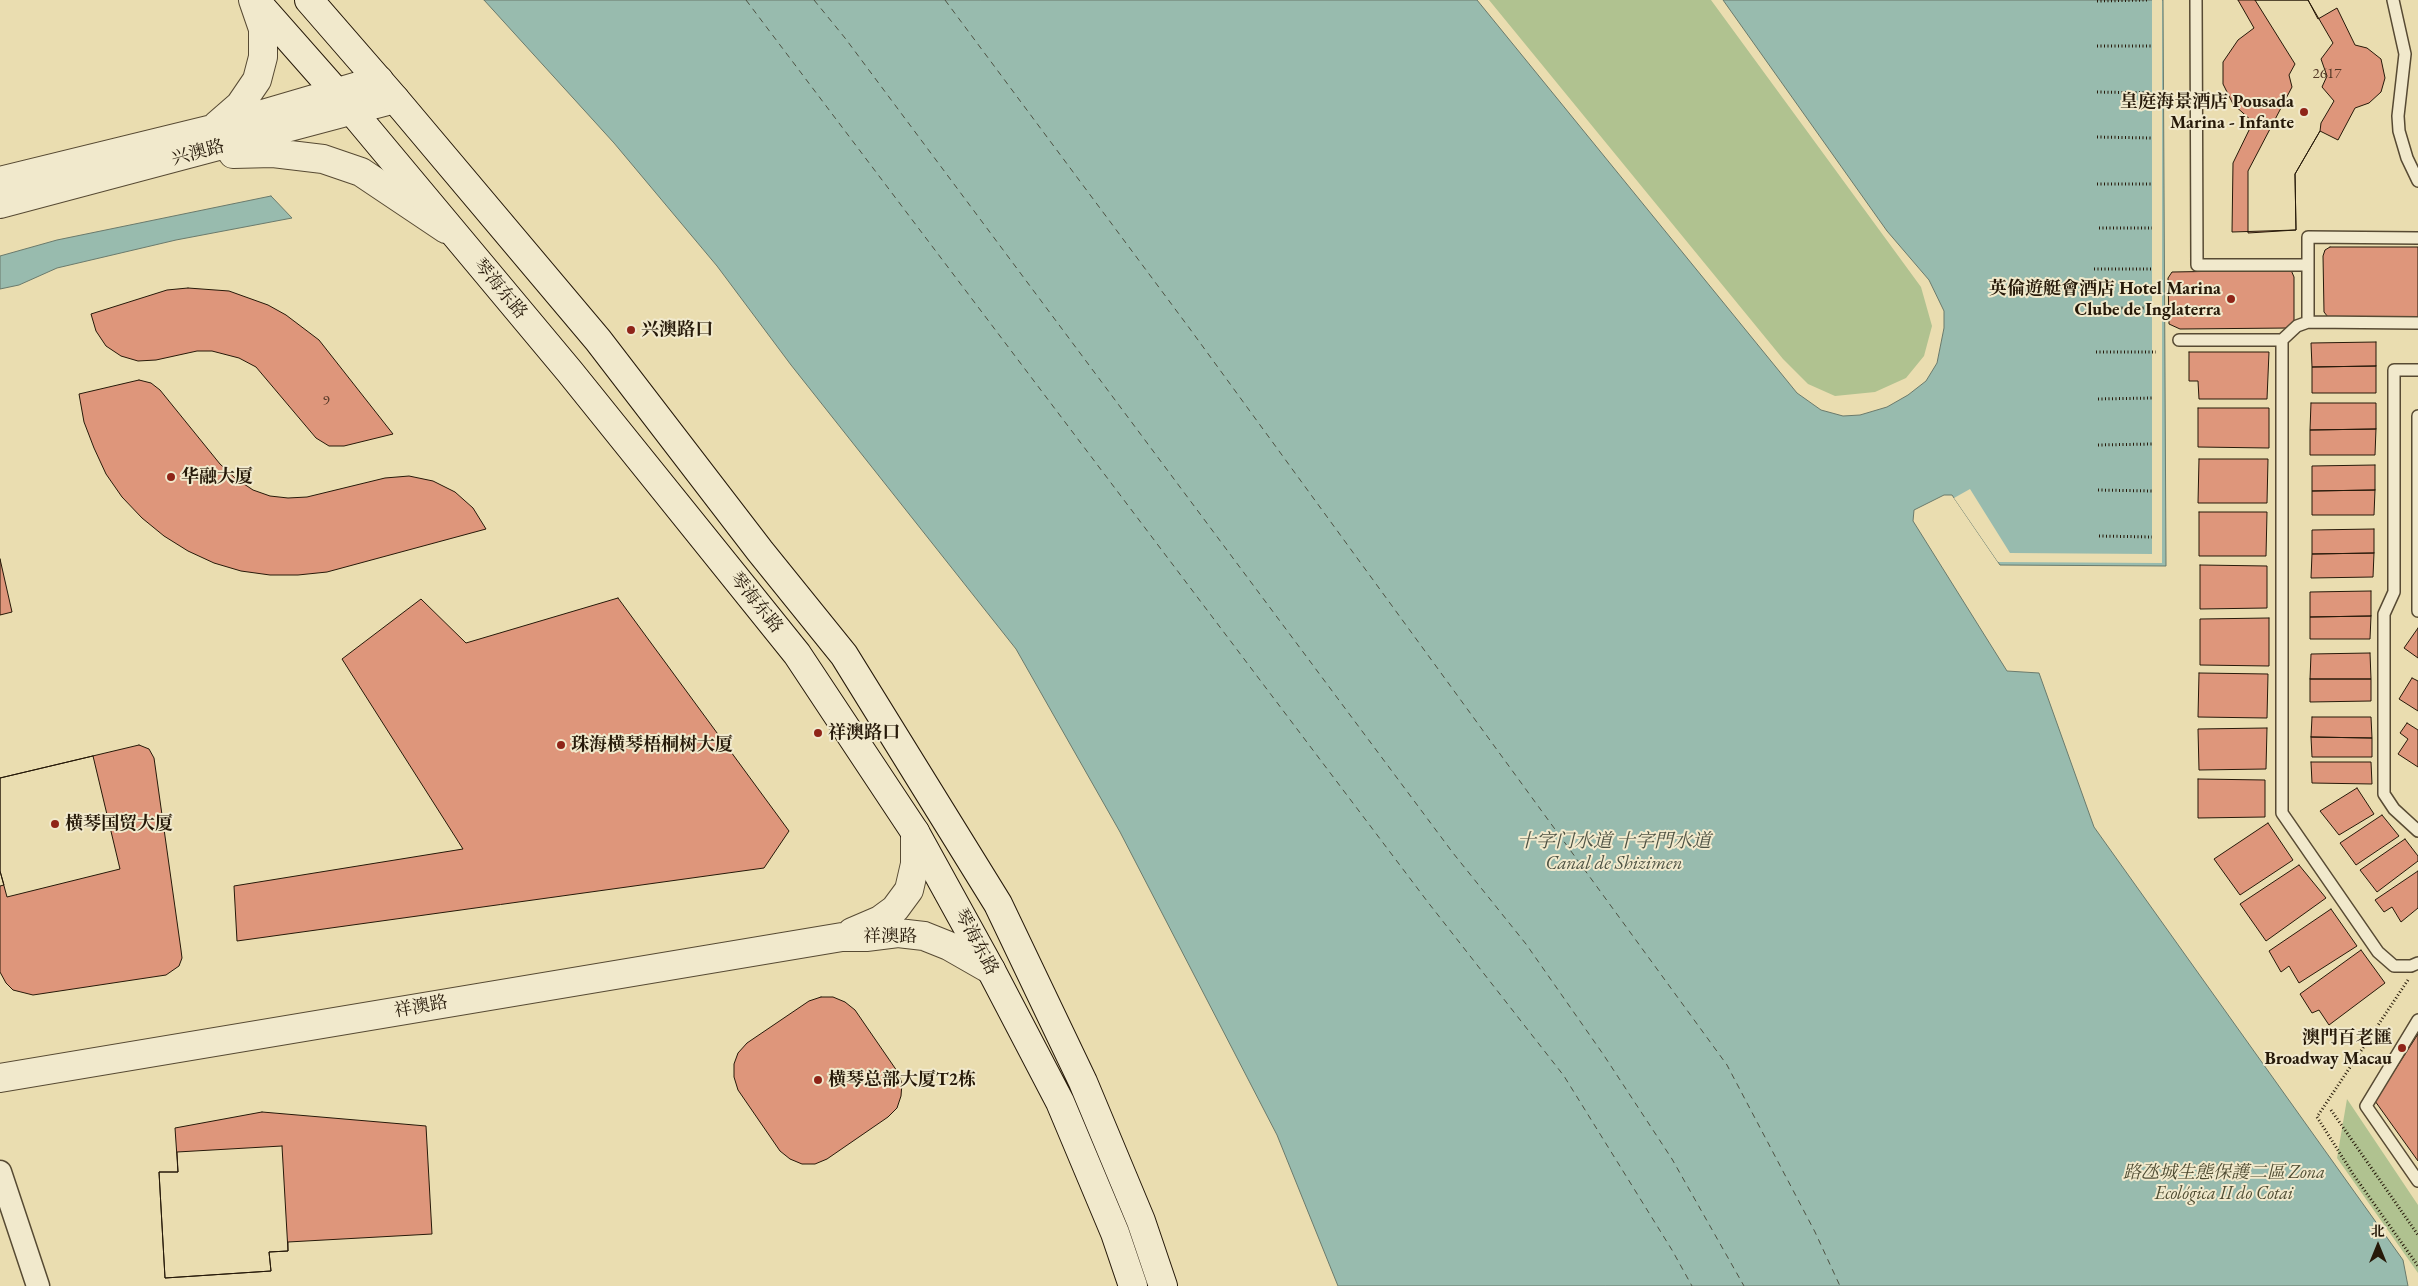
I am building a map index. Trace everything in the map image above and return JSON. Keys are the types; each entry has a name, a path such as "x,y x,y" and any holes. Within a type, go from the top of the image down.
{"main road":[{"name":"琴海东路","path":"254,0 344,102 570,372 797,654 916,832 991,970 1060,1102 1115,1233 1133,1286"},
{"path":"212,129 240,106 257,80 263,57 263,29 254,0"},
{"name":"琴海东路","path":"309,0 387,89 598,340 760,551 844,655 998,904 1083,1082 1141,1221 1163,1286"},
{"name":"兴澳路","path":"0,204 194,154 387,89"},
{"name":"兴澳路","path":"0,181 212,129 344,102"},
{"path":"194,154 273,153 323,159 361,172 453,234"},
{"name":"祥澳路","path":"842,937 880,920 895,909 908,890 915,864 916,832"},
{"name":"祥澳路","path":"0,1078 842,937 866,937 898,933 924,936 950,946 991,970"}],"street":[{"path":"0,1172 38,1286"}],"lane":[{"path":"2196,0 2197,264 2308,264"},
{"path":"2393,0 2405,54 2398,116 2399,131 2407,158 2418,181"},
{"path":"2308,322 2308,237 2418,238"},
{"path":"2179,340 2282,340 2297,326 2308,322 2418,323"},
{"path":"2282,340 2282,813 2378,952 2394,966 2411,966 2418,963"},
{"path":"2418,370 2394,370 2394,592 2384,614 2384,794 2394,810 2418,831"},
{"path":"2418,416 2418,611"},
{"path":"2418,1020 2366,1106 2418,1181"}],"path":[{"path":"2097,1 2149,0"},
{"path":"2097,46 2152,46"},
{"path":"2097,92 2152,93"},
{"path":"2097,137 2152,138"},
{"path":"2096,184 2152,184"},
{"path":"2099,228 2152,228"},
{"path":"2094,269 2152,269"},
{"path":"2097,308 2152,308"},
{"path":"2096,352 2156,352"},
{"path":"2098,399 2152,398"},
{"path":"2098,445 2152,444"},
{"path":"2098,490 2152,491"},
{"path":"2098,536 2152,537"},
{"path":"2331,1110 2418,1235"}],"green space":[{"path":"1489,0 1711,0 1921,287 1932,326 1924,356 1906,378 1875,392 1835,396 1808,384 1783,359"},
{"path":"2347,1099 2418,1205 2418,1273 2337,1158"}],"water":[{"name":"十字门水道 十字門水道 Canal de Shizimen","path":"484,0 1477,0 1797,393 1821,410 1843,416 1860,415 1887,407 1908,395 1926,381 1937,363 1944,328 1944,311 1929,280 1887,231 1723,0 2163,0 2166,566 2000,565 1952,495 1944,495 1914,510 1913,521 2007,671 2039,673 2094,827 2403,1260 2408,1286 1338,1286 1277,1135 1120,832 1016,649 791,365 717,266 614,143"},
{"path":"271,196 292,218 176,240 57,268 19,285 0,289 0,256 57,240"}],"pier":[{"path":"2152,0 2162,0 2162,563 1998,562 1954,498 1970,489 2010,553 2152,554"}],"building":[{"path":"2238,0 2308,0 2318,19 2337,8 2355,45 2367,48 2381,59 2385,78 2381,92 2369,103 2355,108 2338,140 2320,131 2295,174 2296,230 2232,232 2233,163 2253,122 2233,104 2223,84 2223,62 2238,40 2254,28"},
{"name":"皇庭海景酒店 Pousada Marina - Infante","path":"2255,0 2308,0 2333,43 2321,59 2327,76 2322,87 2334,101 2321,123 2320,131 2295,174 2296,230 2248,233 2248,171 2292,87 2289,75 2295,64"},
{"path":"2330,247 2418,247 2418,319 2328,317 2324,312 2323,256 2325,250"},
{"name":"英倫遊艇會酒店 Hotel Marina Clube de Inglaterra","path":"2291,270 2294,277 2294,321 2289,328 2180,329 2169,324 2168,278 2172,272"},
{"path":"188,288 229,291 268,305 286,315 319,340 393,434 344,446 329,446 316,438 256,367 239,358 212,351 197,351 156,360 138,361 121,356 106,346 96,331 91,314 167,290"},
{"path":"2376,342 2376,366 2312,367 2311,343"},
{"path":"2189,352 2269,352 2267,399 2199,399 2198,381 2189,381"},
{"path":"2376,366 2376,393 2312,393 2312,367"},
{"name":"华融大厦","path":"139,380 151,383 160,390 220,464 235,478 253,490 270,496 288,498 307,497 385,478 409,476 433,481 455,492 473,508 486,529 327,572 270,575 241,571 214,563 188,551 164,536 142,518 122,497 106,474 94,448 84,422 79,394"},
{"path":"2311,403 2376,403 2376,429 2310,430"},
{"path":"2198,408 2269,408 2269,448 2198,447"},
{"path":"2376,429 2375,455 2310,455 2310,430"},
{"path":"2199,459 2268,459 2267,503 2198,503"},
{"path":"2375,465 2375,490 2312,491 2312,466"},
{"path":"2375,490 2374,515 2312,515 2312,491"},
{"path":"2199,512 2267,512 2266,556 2199,556"},
{"path":"2374,529 2374,553 2312,554 2312,530"},
{"path":"2374,553 2373,577 2311,578 2312,554"},
{"path":"0,559 12,612 0,615"},
{"path":"2200,565 2267,566 2267,608 2200,609"},
{"path":"2371,591 2371,616 2310,617 2310,592"},
{"name":"珠海横琴梧桐树大厦","path":"618,598 789,831 764,868 237,941 234,886 463,849 342,659 421,599 466,643"},
{"path":"2371,616 2370,639 2310,639 2310,617"},
{"path":"2269,618 2269,666 2200,665 2200,619"},
{"path":"2418,628 2418,658 2404,648"},
{"path":"2370,653 2371,679 2310,679 2311,654"},
{"path":"2199,673 2268,674 2267,718 2198,717"},
{"path":"2412,678 2418,681 2418,711 2399,699"},
{"path":"2310,679 2371,679 2371,701 2310,702"},
{"path":"2312,717 2371,717 2372,738 2311,737"},
{"path":"2407,723 2418,730 2418,767 2398,754 2408,739 2400,733"},
{"path":"2267,728 2266,769 2199,770 2198,729"},
{"path":"2311,737 2372,738 2372,757 2312,757"},
{"path":"139,745 149,749 154,758 182,958 179,966 166,975 33,995 13,990 6,983 0,972 0,886 4,885 0,871 0,778"},
{"name":"横琴国贸大厦","path":"93,756 120,869 7,897 0,871 0,778"},
{"path":"2311,762 2371,762 2372,784 2312,783"},
{"path":"2198,779 2265,780 2265,817 2198,818"},
{"path":"2357,788 2374,814 2339,835 2320,811"},
{"path":"2382,815 2399,836 2356,865 2340,843"},
{"path":"2268,823 2293,860 2240,895 2214,859"},
{"path":"2405,839 2418,856 2418,861 2377,892 2360,870"},
{"path":"2299,865 2326,898 2266,941 2240,904"},
{"path":"2418,871 2418,908 2401,922 2392,907 2384,912 2375,900"},
{"path":"2331,909 2357,946 2299,983 2289,966 2281,972 2269,951"},
{"path":"2361,950 2385,983 2329,1025 2319,1010 2312,1013 2300,994"},
{"name":"横琴总部大厦T2栋","path":"821,997 833,997 845,1002 855,1010 897,1071 902,1083 901,1096 897,1108 888,1117 827,1159 815,1164 802,1164 790,1159 780,1151 738,1090 734,1077 734,1064 738,1053 747,1043 809,1001"},
{"path":"2418,1034 2418,1161 2375,1101"},
{"path":"262,1112 426,1126 432,1234 288,1242 288,1251 269,1252 271,1271 165,1278 159,1172 178,1172 175,1128"},
{"path":"282,1146 288,1251 269,1252 271,1271 165,1278 159,1172 178,1172 177,1152"}],"ferry route":[{"path":"746,0 1427,901 1564,1076 1672,1250 1692,1286"},
{"path":"814,0 845,38 1453,853 1526,944 1603,1054 1672,1159 1744,1286"},
{"path":"945,0 1190,329 1727,1065 1815,1232 1840,1286"}],"place":[{"name":"皇庭海景酒店 Pousada Marina - Infante","path":"2304,112"},
{"name":"英倫遊艇會酒店 Hotel Marina Clube de Inglaterra","path":"2231,299"},
{"name":"兴澳路口","path":"631,330"},
{"name":"华融大厦","path":"171,477"},
{"name":"祥澳路口","path":"818,733"},
{"name":"珠海横琴梧桐树大厦","path":"561,745"},
{"name":"横琴国贸大厦","path":"55,824"},
{"name":"澳門百老匯 Broadway Macau","path":"2402,1048"},
{"name":"横琴总部大厦T2栋","path":"818,1080"}],"park label":[{"name":"路氹城生態保護二區 Zona Ecológica II do Cotai","path":"2224,1183"}]}
